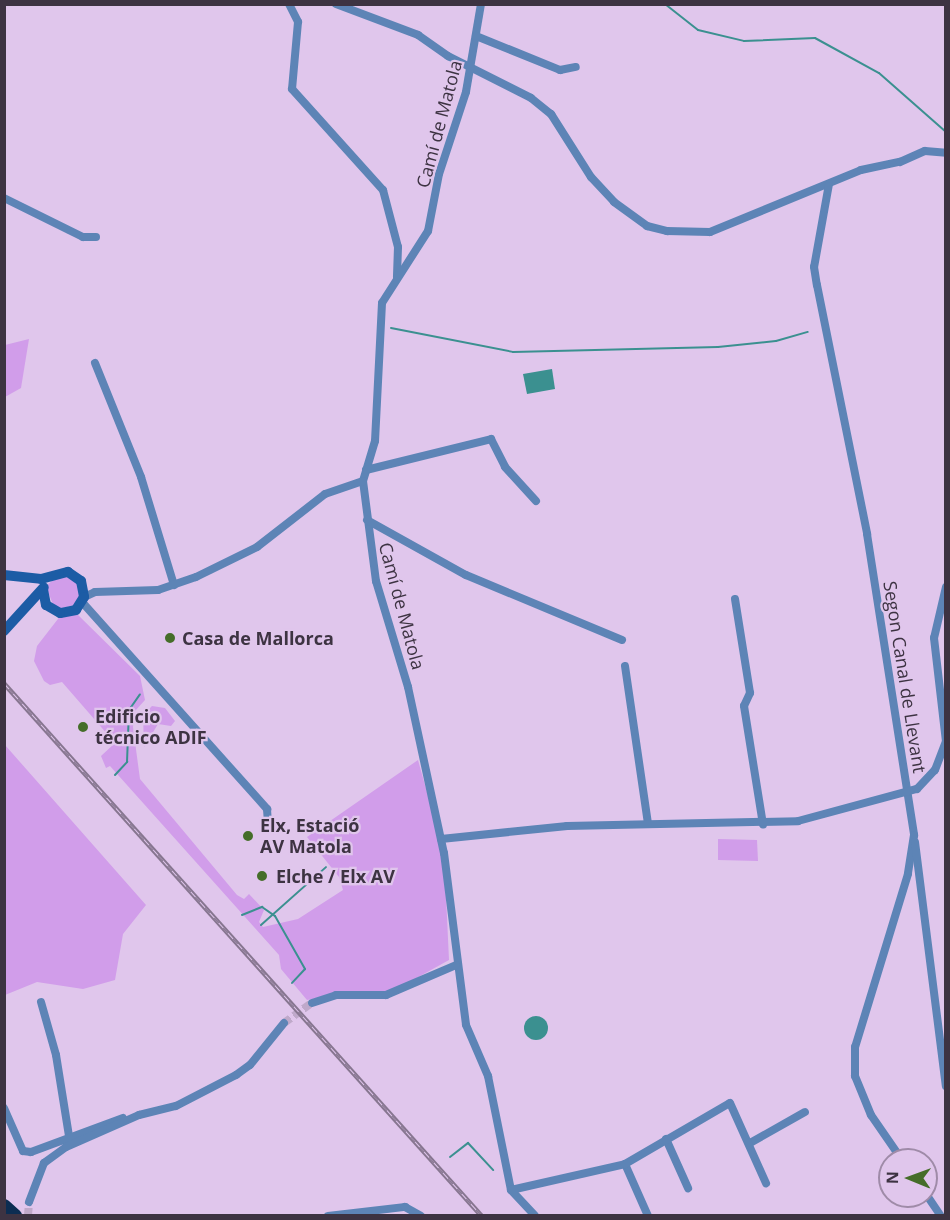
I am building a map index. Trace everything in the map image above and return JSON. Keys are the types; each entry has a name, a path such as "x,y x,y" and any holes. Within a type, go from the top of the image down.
{"highway":[{"path":"4,1206 15,1215"}],"main road":[{"path":"4,574 50,577 68,572 81,581 80,603 60,613 46,605 23,613"},
{"path":"4,631 23,613 50,577"},
{"path":"4,579 43,589"},
{"path":"43,589 46,605"}],"street":[{"path":"289,4 298,21 292,89 383,190 398,247 396,282"},
{"path":"336,4 418,35 471,67 531,98 551,114 591,177 647,226 710,232 829,184 925,151 945,153"},
{"name":"Camí de Matola","path":"481,4 471,67 439,174 428,231 382,303 375,441 363,481 376,581 408,687 441,839 456,965 466,1025 488,1076 511,1190"},
{"path":"476,36 560,70 576,67"},
{"name":"Segon Canal de Llevant","path":"829,184 814,267 867,534 914,838 908,874 854,1062 860,1092 895,1148"},
{"path":"4,198 83,237 96,237"},
{"path":"94,363 141,477 174,585"},
{"path":"366,470 491,439 505,467 536,501"},
{"path":"268,825 267,809 141,673 80,603 104,592 144,592 174,585 257,547 325,494 363,481"},
{"path":"367,520 466,575 622,640"},
{"path":"81,581 104,592"},
{"path":"441,839 648,824 763,824 798,821 908,793 935,770 945,742 934,638 945,586"},
{"path":"735,599 750,693 744,706 763,824"},
{"path":"625,666 648,824"},
{"path":"914,838 919,854 945,1086"},
{"path":"312,1003 336,995 386,995 456,965"},
{"path":"41,1002 56,1054 69,1136"},
{"path":"4,1108 23,1151 31,1152 69,1136 176,1106 236,1075 250,1065 284,1023"},
{"path":"511,1190 625,1164 730,1103 750,1143 766,1183"},
{"path":"750,1143 805,1112"},
{"path":"29,1202 44,1163 66,1147 139,1115"},
{"path":"666,1139 688,1188"},
{"path":"625,1164 648,1215"},
{"path":"511,1190 535,1215"},
{"path":"328,1215 405,1207 421,1215"}],"shaded area":[{"path":"29,339 21,388 5,397 5,345"},
{"path":"552,369 555,389 527,394 523,374"},
{"path":"60,574 80,582 79,604 55,610 46,586"},
{"path":"75,612 140,676 145,700 135,711 133,727 140,779 237,895 244,899 249,894 264,910 259,922 263,927 298,919 343,890 339,877 307,837 418,760 444,853 449,960 386,995 356,991 307,1000 281,969 279,955 110,766 106,768 101,756 115,743 62,682 50,685 44,681 34,661 37,646 61,615"},
{"path":"152,706 165,708 175,721 171,726 158,724 144,747 143,715"},
{"path":"5,745 146,905 123,934 115,980 83,989 37,982 5,995"},
{"path":"718,839 757,840 758,861 718,860"},
{"path":"536,1016 541,1017 547,1023 547,1033 541,1039 536,1040 531,1039 525,1033 524,1028 525,1023 531,1017"}],"waterway":[{"path":"665,4 698,30 744,41 815,38 879,73 946,132"},
{"path":"391,328 513,352 718,347 776,341 808,332"},
{"path":"115,775 127,762 129,710 140,694"},
{"path":"261,925 326,867"},
{"path":"242,915 262,907 275,916 305,969 292,983"},
{"path":"450,1157 468,1143 493,1170"}],"tunnel":[{"path":"284,1023 312,1003"},
{"path":"28,1216 29,1202"}],"railway":[{"path":"4,683 482,1216"}],"place":[{"name":"Casa de Mallorca","path":"170,638"},
{"name":"Edificio técnico ADIF","path":"83,727"},
{"name":"Elx, Estació AV Matola","path":"248,836"},
{"name":"Elche / Elx AV","path":"262,876"}]}
